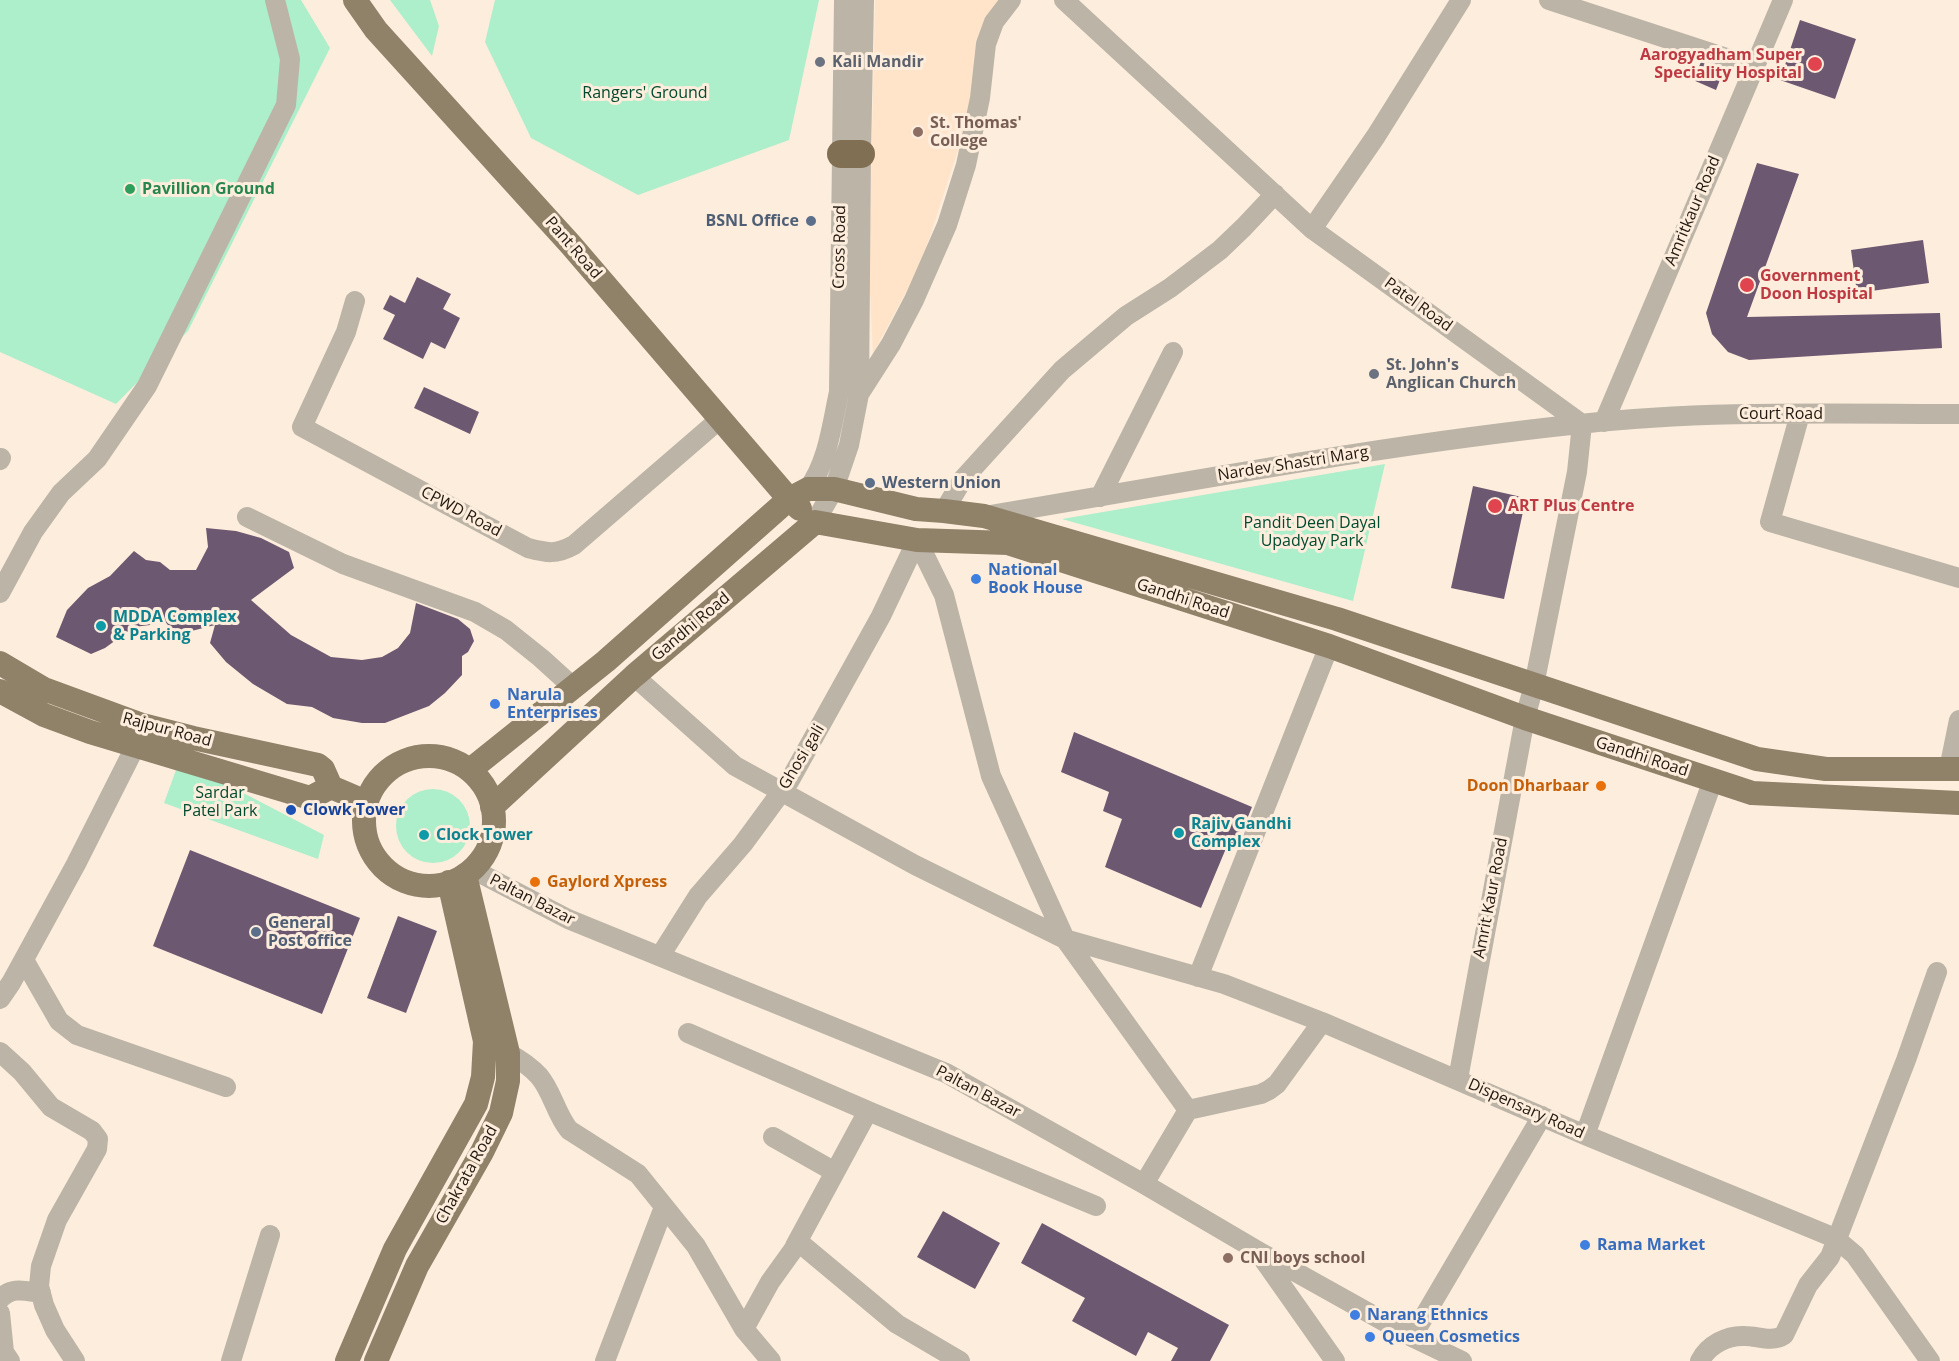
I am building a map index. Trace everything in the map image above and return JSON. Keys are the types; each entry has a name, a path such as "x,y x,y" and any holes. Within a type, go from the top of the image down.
{"main road":[{"name":"Pant Road","path":"355,0 376,30 572,245 720,419 799,494 815,522"},
{"name":"Gandhi Road","path":"470,770 606,661 799,494 834,489 916,509 944,510 984,516 1338,619 1757,759 1826,769 1954,769"},
{"name":"Gandhi Road","path":"492,807 634,676 815,522 916,540 1008,543 1329,646 1525,718 1752,793 1959,803"},
{"name":"Rajpur Road","path":"0,663 44,689 142,725 318,765 323,769 331,787 310,798 135,747 44,715 0,691"},
{"path":"431,755 452,760 470,770 484,787 492,807 493,824 490,841 483,856 462,875 430,886 410,883 392,874 377,860 367,842 363,822 366,802 375,783 390,768 410,758 431,755"},
{"path":"331,787 366,802"},
{"name":"Chakrata Road","path":"376,1361 417,1266 483,1152 501,1113 508,1081 508,1053 462,875"},
{"name":"Chakrata Road","path":"347,1361 395,1249 476,1104 483,1077 485,1041 462,875"}],"street":[{"path":"0,593 40,522 61,493 97,459 147,386 286,105 290,59 275,0"},
{"name":"Cross Road","path":"815,522 834,489 849,445 859,394 844,0"},
{"name":"Cross Road","path":"799,494 815,480 830,440 838,392 851,154 864,0"},
{"path":"859,394 891,344 914,300 947,225 966,165 980,98 986,44 994,22 1011,0"},
{"name":"Patel Road","path":"1064,0 1312,229 1582,424"},
{"path":"1312,229 1376,136 1461,0"},
{"path":"1549,0 1754,67"},
{"name":"Amritkaur Road","path":"1604,423 1783,0"},
{"path":"944,510 963,479 1062,370 1126,316 1170,288 1220,250 1275,194"},
{"name":"CPWD Road","path":"355,301 346,332 302,427 528,548 544,552 561,552 574,545 720,419"},
{"path":"1100,497 1173,352"},
{"name":"Court Road","path":"1604,423 1723,414 1959,414"},
{"path":"1800,414 1770,522 1959,578"},
{"name":"Nardev Shastri Marg","path":"984,516 1361,452 1604,423"},
{"path":"1534,685 1577,472 1582,424"},
{"path":"247,517 343,564 475,612 506,630 573,687"},
{"path":"916,540 944,596 991,776 1065,939 1188,1110"},
{"name":"Ghosi gali","path":"660,956 698,896 743,844 795,771 881,616 916,540"},
{"path":"1198,977 1329,646"},
{"name":"Dispensary Road","path":"634,676 735,766 915,865 1065,939 1224,984 1322,1022 1585,1135 1835,1238 1855,1255 1930,1361"},
{"name":"Amrit Kaur Road","path":"1458,1079 1525,718 1534,685"},
{"path":"1954,769 1959,720"},
{"path":"0,999 76,864 135,747"},
{"path":"1585,1135 1713,780"},
{"name":"Paltan Bazar","path":"462,875 946,1073 1412,1337 1462,1361"},
{"path":"24,960 59,1021 77,1035 226,1087"},
{"path":"1700,1361 1708,1349 1729,1338 1744,1335 1775,1339 1784,1335 1808,1285 1827,1262 1938,972"},
{"path":"1144,1184 1188,1110 1269,1090 1277,1084 1322,1022"},
{"path":"688,1033 1096,1206"},
{"path":"0,1052 22,1072 51,1107 92,1131 98,1139 97,1149 57,1220 41,1266 39,1286 44,1305 72,1360"},
{"path":"508,1053 540,1077 569,1130 633,1170 696,1246 744,1329 771,1361"},
{"path":"744,1329 770,1282 795,1246 868,1111"},
{"path":"1412,1337 1542,1116"},
{"path":"772,1137 835,1172"},
{"path":"605,1361 664,1207"},
{"path":"231,1361 270,1235"},
{"path":"795,1246 798,1243 801,1244 897,1324 960,1361"},
{"path":"1258,1251 1335,1361"},
{"path":"0,1299 5,1293 16,1289 41,1293"},
{"path":"0,1313 4,1352 10,1361"}],"shaded area":[{"name":"St. Thomas' College","path":"875,0 1007,0 921,264 873,354 869,273"}],"green space":[{"name":"Pavillion Ground","path":"0,0 301,0 330,48 188,331 116,404 0,352"},
{"path":"390,0 430,0 439,26 432,56"},
{"name":"Rangers' Ground","path":"495,0 819,0 789,140 638,195 531,138 485,42"},
{"name":"Pandit Deen Dayal Upadyay Park","path":"1385,464 1353,601 1062,519"},
{"name":"Sardar Patel Park","path":"176,770 228,785 324,835 318,859 164,803"},
{"path":"433,789 454,795 464,805 470,826 464,847 454,857 433,863 412,857 402,847 396,826 402,805 412,795"}],"building":[{"path":"1800,20 1856,39 1835,99 1780,80"},
{"path":"1701,62 1723,72 1716,90 1693,80"},
{"path":"1757,163 1799,174 1747,317 1940,313 1942,348 1749,360 1728,352 1712,334 1706,313"},
{"path":"1923,240 1929,283 1857,293 1851,250"},
{"path":"417,277 451,294 443,309 460,318 445,349 431,342 423,359 383,339 395,315 383,309 390,295 405,303"},
{"path":"424,387 479,412 470,434 414,408"},
{"path":"1473,486 1526,498 1504,599 1451,588"},
{"name":"MDDA Complex & Parking","path":"206,528 236,531 261,538 289,552 294,568 251,600 291,635 331,657 362,660 382,657 398,648 410,633 416,603 458,619 470,629 474,641 468,652 462,656 462,675 429,706 385,723 362,723 333,718 312,707 287,704 253,684 226,662 210,643 215,625 176,635 159,614 150,625 134,627 105,648 91,654 56,637 67,610 88,588 110,576 134,551 146,560 160,562 170,570 196,570 208,547"},
{"name":"Rajiv Gandhi Complex","path":"1074,732 1252,807 1235,848 1227,846 1201,908 1105,867 1122,819 1103,811 1109,792 1061,772"},
{"name":"General Post office","path":"190,850 360,918 322,1014 153,946"},
{"path":"398,916 437,931 406,1013 367,998"},
{"path":"943,1211 1000,1243 975,1289 917,1257"},
{"path":"1042,1223 1229,1325 1210,1361 1171,1361 1178,1348 1148,1332 1136,1356 1072,1321 1085,1298 1021,1263"}],"place":[{"name":"Kali Mandir","path":"820,62"},
{"name":"Aarogyadham Super Speciality Hospital","path":"1815,64"},
{"name":"St. Thomas' College","path":"918,132"},
{"name":"Pavillion Ground","path":"130,189"},
{"name":"BSNL Office","path":"811,221"},
{"name":"Government Doon Hospital","path":"1747,285"},
{"name":"St. John's Anglican Church","path":"1374,374"},
{"name":"Western Union","path":"870,483"},
{"name":"ART Plus Centre","path":"1495,506"},
{"name":"National Book House","path":"976,579"},
{"name":"MDDA Complex & Parking","path":"101,626"},
{"name":"Narula Enterprises","path":"495,704"},
{"name":"Doon Dharbaar","path":"1601,786"},
{"name":"Clowk Tower","path":"291,810"},
{"name":"Rajiv Gandhi Complex","path":"1179,833"},
{"name":"Clock Tower","path":"424,835"},
{"name":"Gaylord Xpress","path":"535,882"},
{"name":"General Post office","path":"256,932"},
{"name":"Rama Market","path":"1585,1245"},
{"name":"CNI boys school","path":"1228,1258"},
{"name":"Narang Ethnics","path":"1355,1315"},
{"name":"Queen Cosmetics","path":"1370,1337"}]}
